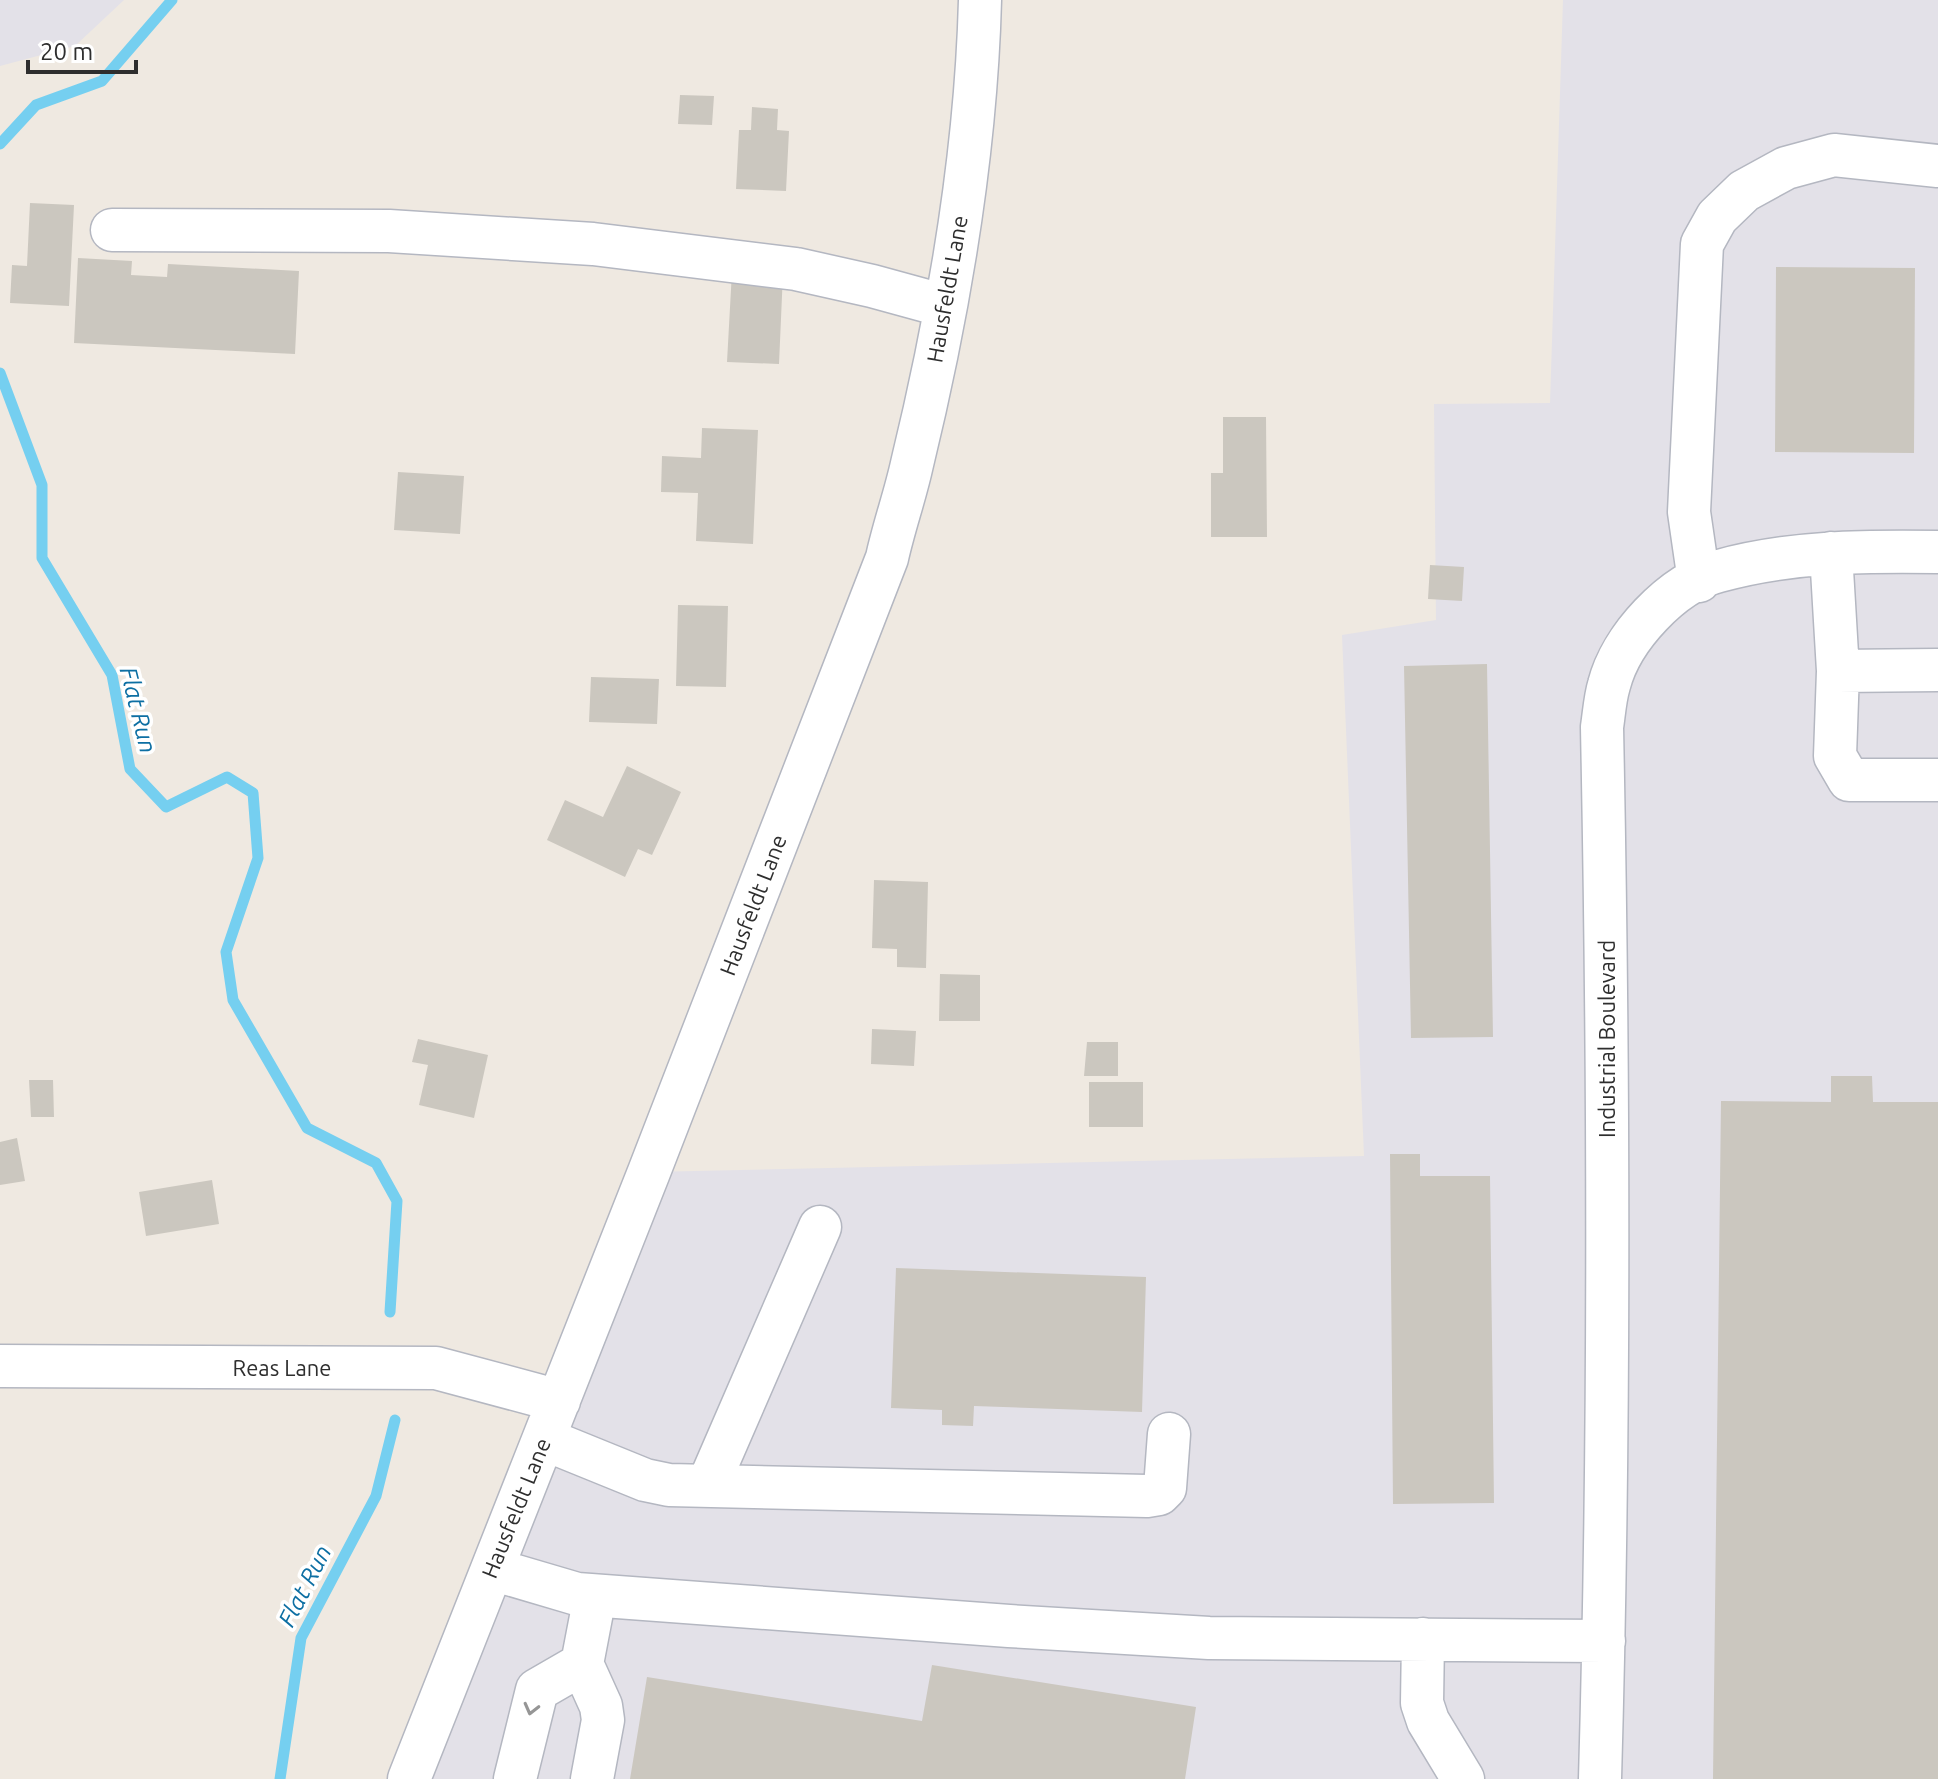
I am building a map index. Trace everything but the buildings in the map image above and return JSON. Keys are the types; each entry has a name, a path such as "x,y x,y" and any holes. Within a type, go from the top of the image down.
{"street":[{"name":"Hausfeldt Lane","path":"409,1779 887,558 912,466 945,306 971,137 980,0"},
{"path":"1699,581 1689,512 1702,244 1717,217 1744,191 1786,168 1834,155 1938,166"},
{"path":"112,230 389,231 593,244 796,269 945,306"},
{"name":"Industrial Boulevard","path":"1600,1779 1608,1295 1602,727 1609,684 1625,646 1651,615 1681,590 1717,571 1806,555 1938,552"},
{"path":"1831,553 1838,671 1835,756 1849,780 1938,780"},
{"path":"1838,671 1938,670"},
{"path":"708,1485 820,1227"},
{"name":"Reas Lane","path":"0,1366 436,1368 559,1401"},
{"path":"544,1439 645,1480 669,1485 1147,1496 1159,1494 1165,1488 1169,1434"},
{"path":"492,1569 558,1590 595,1596 1209,1638 1604,1641"},
{"path":"592,1779 603,1720 601,1706 582,1664 595,1596"},
{"path":"1423,1639 1422,1703 1428,1721 1463,1779"},
{"path":"515,1779 537,1690 582,1664"}],"shaded area":[{"path":"0,0 124,0 75,46 0,66"},
{"path":"1563,0 1938,0 1938,1779 409,1779 649,1172 1364,1156 1342,635 1436,620 1434,404 1550,403"}],"waterway":[{"path":"0,144 36,105 102,81 172,0"},
{"name":"Flat Run","path":"0,373 42,485 42,558 112,675 130,769 166,807 227,777 253,793 258,858 226,952 233,1000 307,1128 376,1163 397,1201 390,1312"},
{"name":"Flat Run","path":"280,1779 301,1638 376,1496 395,1420"}]}
